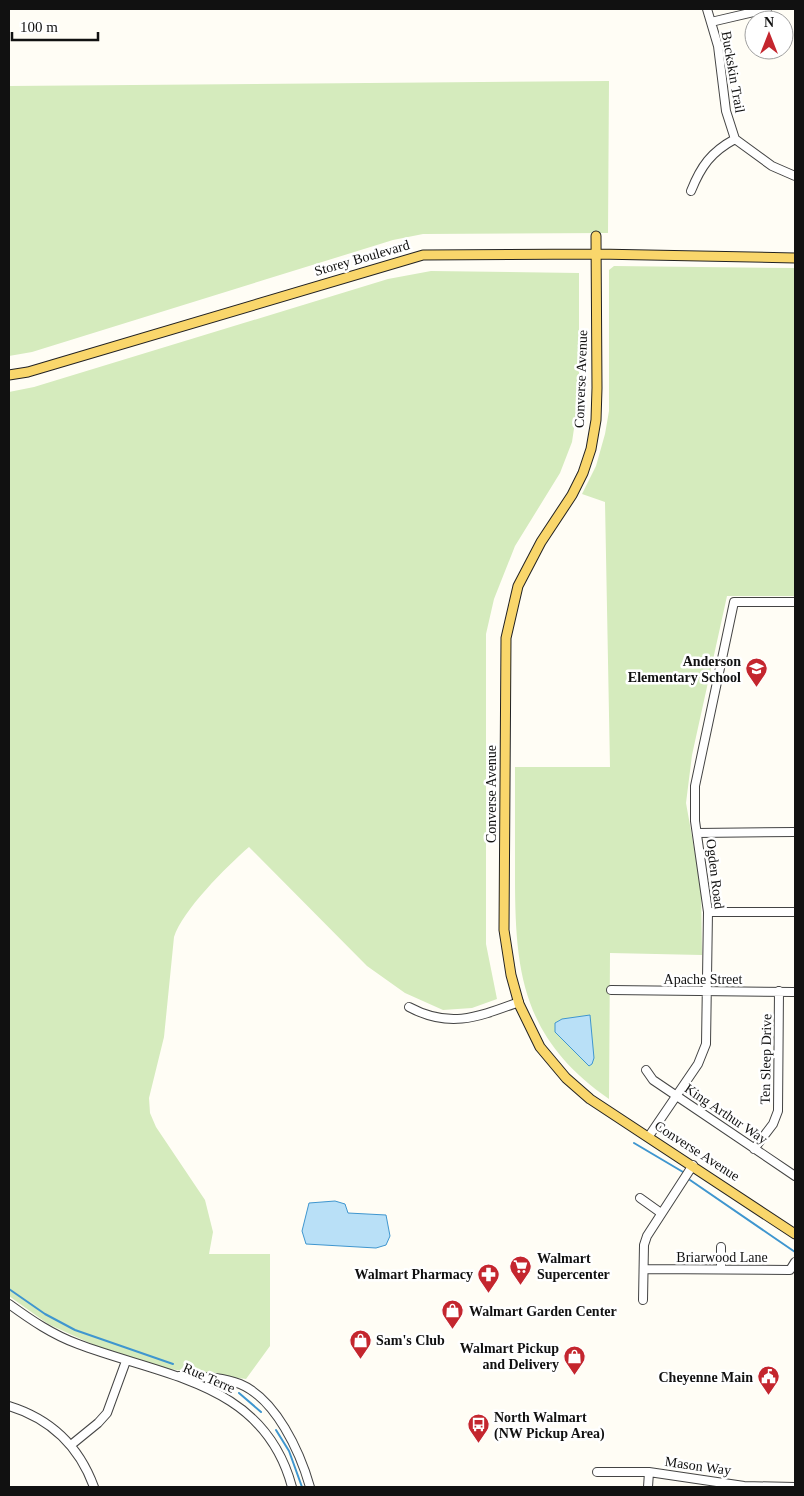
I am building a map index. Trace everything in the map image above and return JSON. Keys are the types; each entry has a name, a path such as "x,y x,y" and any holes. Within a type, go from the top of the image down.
{"main road":[{"name":"Converse Avenue","path":"596,236 597,405 590,449 583,473 572,495 528,564 518,586 506,638 504,930 511,975 519,1002 540,1047 566,1078 590,1099 649,1136 795,1234"},
{"name":"Storey Boulevard","path":"9,376 38,370 414,256 597,254 795,258"}],"street":[{"name":"Buckskin Trail","path":"707,9 718,46 726,111 735,139"},
{"path":"711,22 767,9"},
{"path":"691,191 699,171 717,149 735,139 772,166 795,176"},
{"name":"Ogden Road","path":"649,1136 704,1053 707,1034 708,912 694,801 697,771 734,602 795,602"},
{"path":"697,833 795,832"},
{"path":"708,912 795,912"},
{"name":"Apache Street","path":"611,990 795,992"},
{"name":"Ten Sleep Drive","path":"754,1149 773,1124 778,1111 779,992"},
{"path":"409,1007 426,1016 454,1020 485,1015 519,1002"},
{"name":"King Arthur Way","path":"646,1070 654,1080 795,1176"},
{"path":"644,1300 647,1236 693,1165"},
{"path":"640,1198 661,1213"},
{"path":"720,1247 720,1270"},
{"name":"Briarwood Lane","path":"644,1269 790,1270 795,1262"},
{"path":"9,1304 59,1336 126,1361 172,1375"},
{"path":"71,1444 98,1423 107,1413 126,1361"},
{"name":"Rue Terre","path":"172,1375 229,1400 257,1421 281,1456 292,1487"},
{"name":"Rue Terre","path":"172,1375 211,1377 241,1385 251,1391 284,1425 298,1451 310,1487"},
{"path":"9,1406 47,1423 71,1444 83,1462 94,1487"},
{"name":"Mason Way","path":"597,1472 649,1472 744,1486 795,1487"},
{"path":"648,1487 649,1472"}],"green space":[{"path":"609,81 608,233 423,234 393,240 32,352 9,356 9,86"},
{"path":"614,266 795,268 795,596 727,596 692,755 686,803 701,887 702,955 610,953 609,1099 580,1076 558,1053 541,1028 530,1002 522,974 516,912 515,767 610,767 605,502 582,494 596,466 609,411 609,270"},
{"path":"431,271 579,273 579,395 572,442 560,473 515,546 494,599 486,634 486,944 497,999 472,1008 443,1010 405,993 367,966 249,847 206,889 186,915 174,937 164,1037 149,1098 150,1113 156,1127 205,1200 213,1232 209,1254 270,1254 270,1346 246,1379 169,1369 94,1345 48,1324 9,1296 9,392 34,387 388,279"}],"water":[{"path":"590,1015 594,1058 589,1066 555,1032 555,1023 562,1019"},
{"path":"335,1201 345,1204 348,1213 386,1215 390,1236 386,1245 376,1248 306,1244 302,1231 309,1203"}],"waterway":[{"path":"634,1143 683,1172"},
{"path":"690,1180 795,1252"},
{"path":"9,1289 45,1314 75,1330 173,1364"},
{"path":"239,1393 261,1412"},
{"path":"276,1430 289,1451 302,1487"}],"place":[{"name":"Anderson Elementary School","path":"757,688"},
{"name":"Walmart Supercenter","path":"521,1285"},
{"name":"Walmart Pharmacy","path":"489,1293"},
{"name":"Walmart Garden Center","path":"453,1330"},
{"name":"Sam's Club","path":"360,1359"},
{"name":"Walmart Pickup and Delivery","path":"575,1375"},
{"name":"Cheyenne Main","path":"769,1396"},
{"name":"North Walmart (NW Pickup Area)","path":"478,1444"}]}
